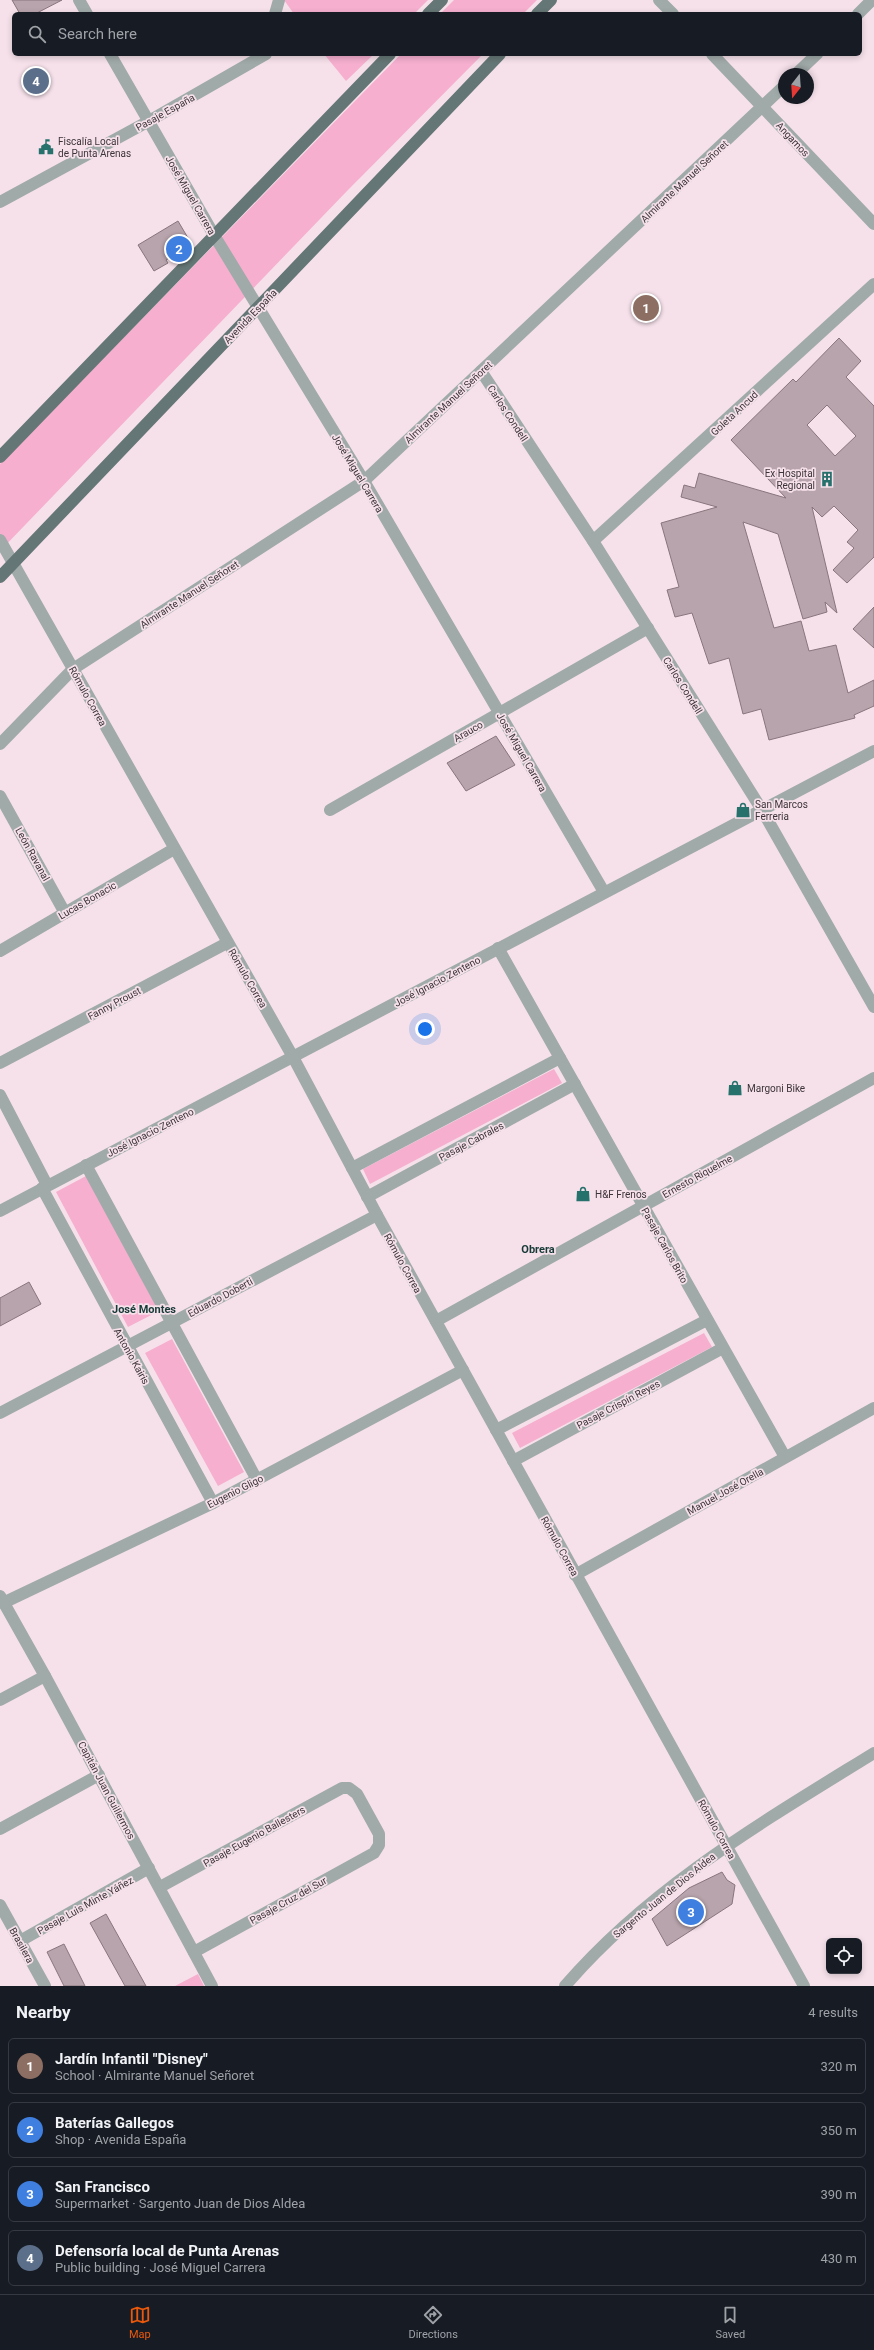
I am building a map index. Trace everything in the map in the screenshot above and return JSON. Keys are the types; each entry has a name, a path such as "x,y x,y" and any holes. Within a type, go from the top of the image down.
{"main road":[{"path":"430,12 442,0"},
{"path":"540,12 551,0"},
{"path":"0,457 388,56"},
{"name":"Avenida España","path":"0,577 498,56"}],"street":[{"path":"80,0 87,12"},
{"path":"275,12 278,0"},
{"path":"659,0 671,12"},
{"name":"José Miguel Carrera","path":"111,56 214,235 364,481 604,892"},
{"name":"Pasaje España","path":"0,202 149,121 263,56"},
{"name":"Angamos","path":"714,56 874,224"},
{"path":"802,68 815,56"},
{"name":"Almirante Manuel Señoret","path":"0,744 73,669 364,481 778,92"},
{"name":"Goleta Ancud","path":"593,541 874,284"},
{"name":"Carlos Condell","path":"481,371 593,541 762,810 874,1007"},
{"name":"Rómulo Correa","path":"0,540 293,1057 367,1197 804,1986"},
{"name":"Arauco","path":"330,810 648,628"},
{"name":"José Ignacio Zenteno","path":"0,1211 874,751"},
{"name":"León Ravanal","path":"0,796 4,814 65,913"},
{"name":"Lucas Bonacic","path":"0,951 174,849"},
{"name":"Fanny Proust","path":"0,1064 228,943"},
{"name":"Pasaje Carlos Brito","path":"498,948 785,1457"},
{"path":"352,1168 560,1058"},
{"name":"Ernesto Riquelme","path":"436,1321 874,1078"},
{"name":"Pasaje Cabrales","path":"367,1197 575,1084"},
{"name":"Antonio Kairis","path":"0,1096 126,1346 213,1503"},
{"path":"86,1165 257,1480"},
{"name":"Eduardo Doberti","path":"0,1413 377,1215"},
{"path":"496,1430 707,1320"},
{"name":"Pasaje Crispín Reyes","path":"513,1460 723,1348"},
{"name":"Eugenio Gligo","path":"2,1599 213,1503 463,1370"},
{"name":"Manuel José Orella","path":"575,1574 874,1408"},
{"name":"Capitán Juan Guillermos","path":"2,1599 160,1887 212,1986"},
{"path":"0,1700 45,1676"},
{"name":"Sargento Juan de Dios Aldea","path":"565,1986 621,1928 726,1845 874,1753"},
{"path":"0,1829 99,1775"},
{"name":"Pasaje Cruz del Sur","path":"194,1952 374,1853 379,1845 379,1834 357,1794 349,1788"},
{"name":"Pasaje Eugenio Ballesters","path":"160,1887 338,1790 349,1788"},
{"name":"Pasaje Luis Minte Yáñez","path":"20,1941 149,1868"},
{"name":"Brasilera","path":"0,1904 45,1986"}],"shaded area":[{"path":"284,0 428,0 416,12 293,12"},
{"path":"454,0 537,0 525,12 442,12"},
{"path":"326,56 372,56 346,81"},
{"path":"399,56 481,56 347,191 0,551 0,464"},
{"path":"554,1069 562,1083 370,1184 363,1169"},
{"path":"86,1176 159,1311 128,1327 56,1192"},
{"path":"704,1333 712,1347 520,1448 512,1433"},
{"path":"172,1339 244,1472 218,1486 145,1353"},
{"path":"198,1974 204,1986 175,1986"}],"building":[{"path":"12,0 62,0 39,12 19,12"},
{"path":"178,221 188,238 179,243 181,246 172,252 174,255 166,260 168,263 154,271 138,245"},
{"path":"839,338 861,361 846,377 874,406 874,557 847,583 833,570 854,548 847,542 858,530 834,506 822,517 812,507 837,613 825,602 827,612 803,619 778,534 743,522 774,628 801,621 809,651 836,645 848,693 874,680 874,706 854,715 855,718 769,740 761,709 743,714 729,658 709,664 692,613 675,617 667,590 679,587 661,523 717,507 681,497 684,485 695,488 699,473 786,498 731,440 793,379 796,382","holes":["827,405 856,436 835,456 807,425"]},
{"path":"874,607 874,648 853,629"},
{"path":"496,736 515,765 466,791 447,763"},
{"path":"29,1282 41,1304 0,1326 0,1298"},
{"path":"722,1872 727,1880 735,1885 732,1904 667,1946 652,1919 689,1888"},
{"path":"106,1914 146,1986 125,1986 90,1923"},
{"path":"64,1944 85,1986 64,1986 47,1952"}],"place":[{"name":"Defensoría local de Punta Arenas","path":"36,81"},
{"name":"Fiscalía Local de Punta Arenas","path":"46,147"},
{"name":"Baterías Gallegos","path":"179,249"},
{"name":"Jardín Infantil \"Disney\"","path":"646,308"},
{"name":"Ex Hospital Regional","path":"827,479"},
{"name":"San Marcos Ferreria","path":"743,810"},
{"name":"Margoni Bike","path":"735,1088"},
{"name":"H&F Frenos","path":"583,1194"},
{"name":"San Francisco","path":"691,1912"}],"district":[{"name":"Obrera","path":"538,1249"},
{"name":"José Montes","path":"144,1309"}]}
